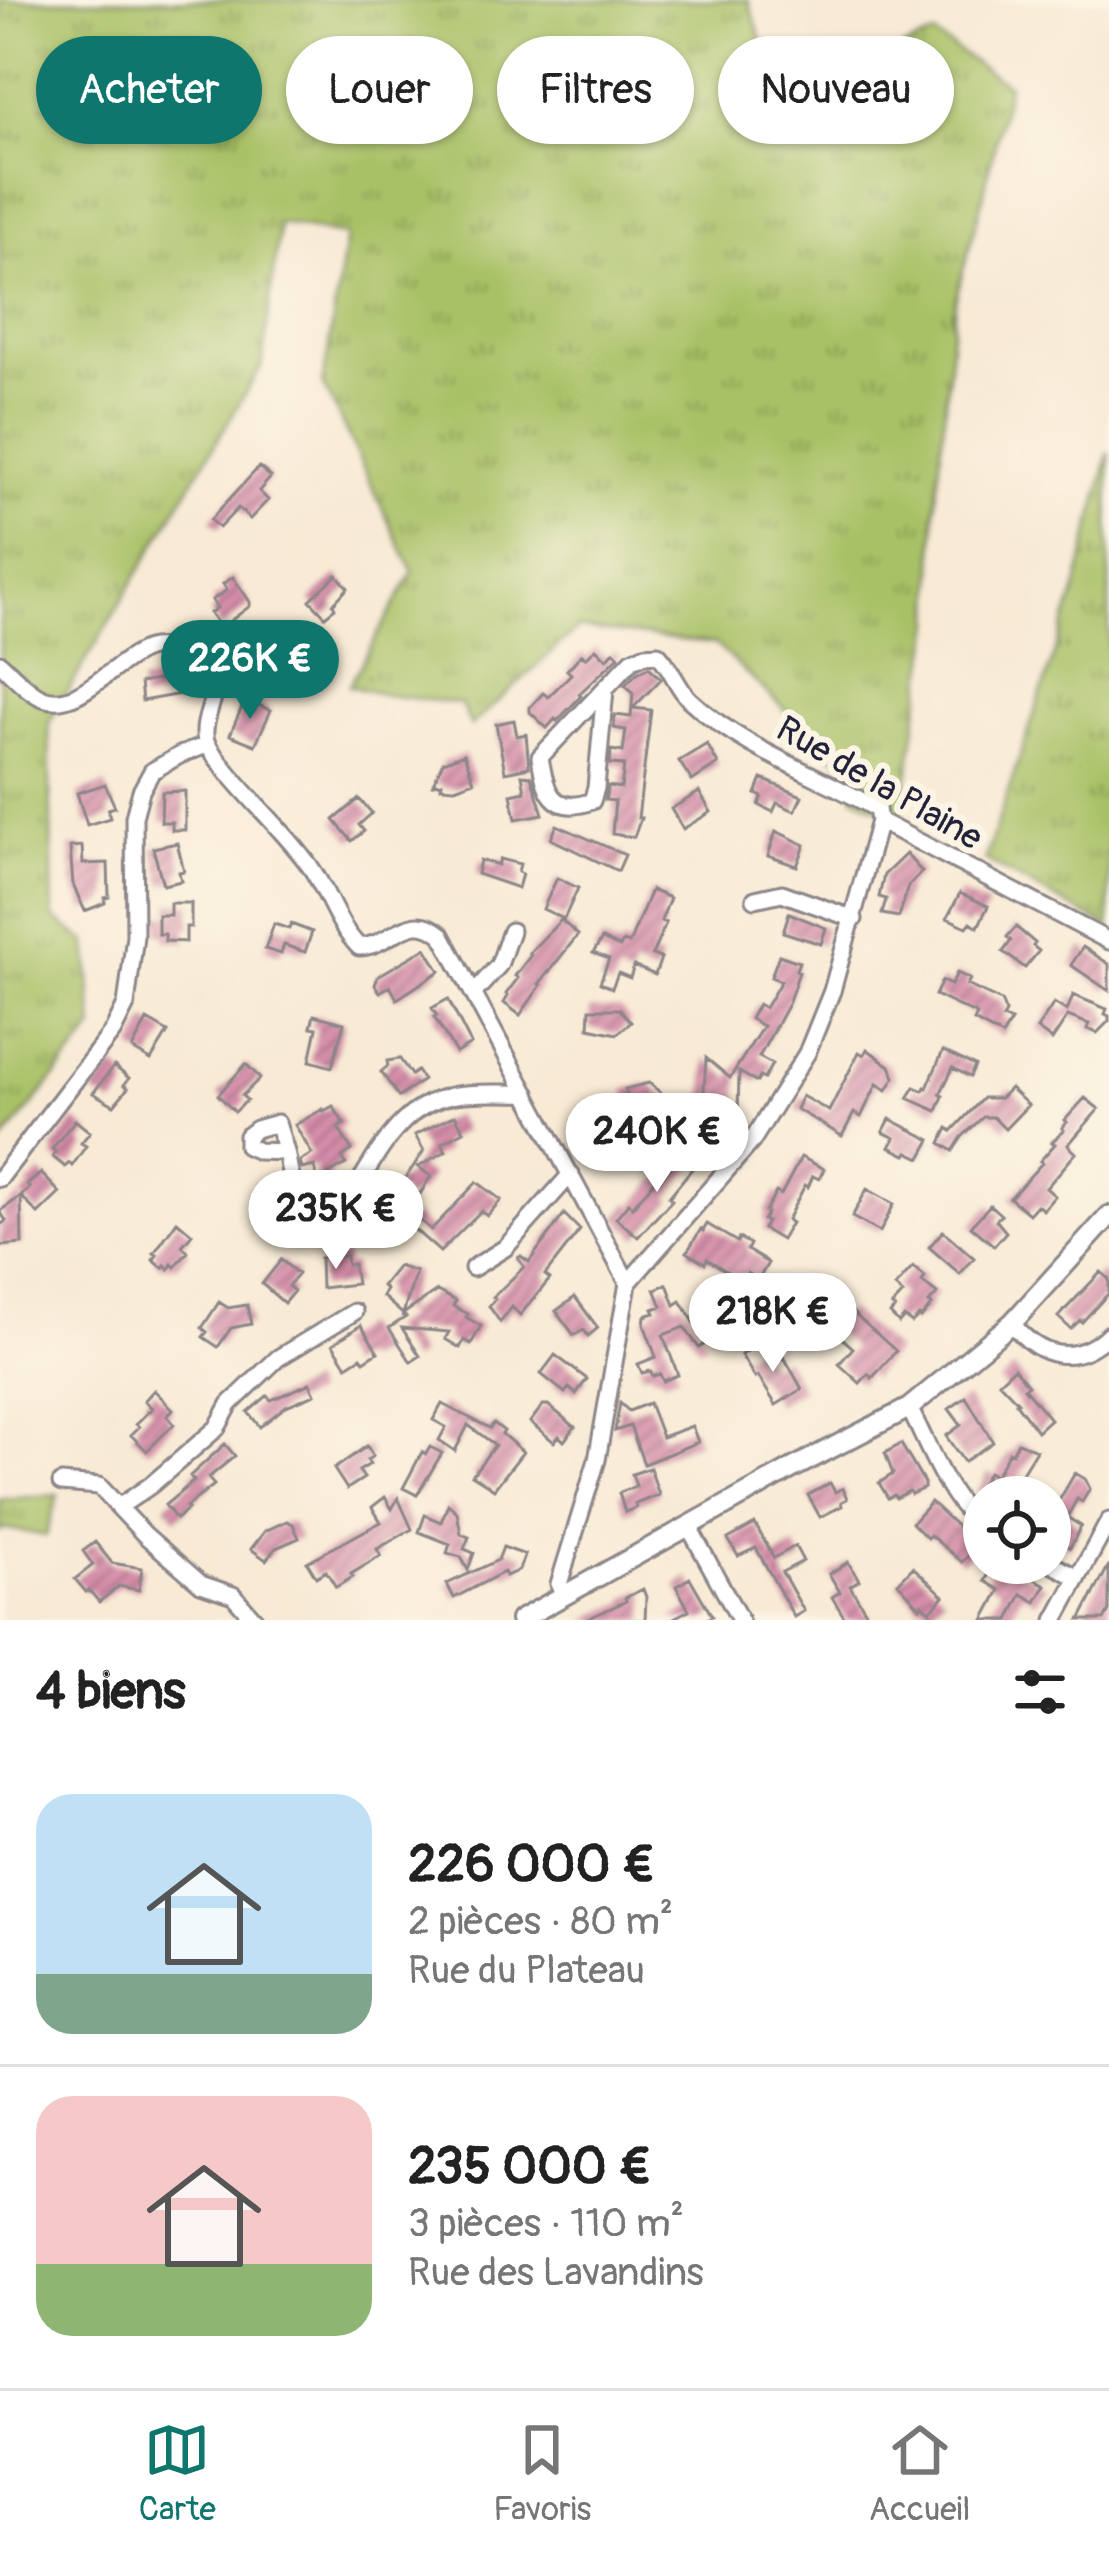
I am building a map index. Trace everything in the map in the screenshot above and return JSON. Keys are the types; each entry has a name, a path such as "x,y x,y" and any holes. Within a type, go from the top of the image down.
{"street":[{"path":"0,664 43,698 64,700 151,647 184,648 208,659 215,675 205,728 207,746 305,859 349,937 359,946 372,946 407,926 421,924 442,935 628,1283"},
{"name":"Rue de la Plaine","path":"605,690 632,660 658,654 670,666 685,697 760,750 877,809 879,821 1109,941"},
{"path":"605,690 592,801 581,805 559,802 545,787 540,757 605,690"},
{"path":"0,1178 126,1005 135,936 134,817 141,791 152,771 207,746"},
{"path":"563,1595 559,1584 597,1460 628,1283 752,1141 807,1053 832,991 879,821"},
{"path":"755,899 782,893 854,919"},
{"path":"474,993 499,965 512,931"},
{"path":"286,1152 298,1214 312,1223 331,1223 393,1130 423,1104 454,1095 527,1093"},
{"path":"473,1268 505,1249 571,1174"},
{"path":"520,1620 909,1408 1012,1323 1109,1216"},
{"path":"119,1507 217,1428 230,1404 278,1358 354,1312"},
{"path":"1012,1323 1036,1348 1076,1356 1109,1334"},
{"path":"909,1408 963,1505"},
{"path":"61,1483 99,1486 201,1584 232,1595 255,1620"},
{"path":"1054,1620 1109,1521"},
{"path":"689,1527 740,1620"},
{"path":"1071,1574 1078,1578"}],"green space":[{"path":"0,0 748,0 760,36 718,36 718,144 954,144 954,49 1008,85 955,301 935,512 933,622 901,819 854,796 843,764 715,644 578,628 471,726 461,704 349,686 413,572 323,384 346,236 280,223 262,365 49,723 53,917 87,943 94,1029 0,1145"},
{"path":"1109,452 1109,928 985,860 1076,590"},
{"path":"58,1495 46,1536 0,1531 0,1499"}],"building":[{"path":"259,467 271,477 259,491 268,500 250,519 238,508 219,528 210,520"},
{"path":"337,575 348,588 325,616 310,600"},
{"path":"233,577 250,606 221,628 210,613 217,608 212,600 227,590 223,584"},
{"path":"298,637 319,648 303,680 281,668"},
{"path":"596,648 607,659 614,651 619,656 547,728 530,707 571,674 567,670 582,654 586,658"},
{"path":"649,667 661,679 633,708 651,710 641,818 634,837 612,834 615,801 605,800 608,786 621,788 624,765 610,764 611,750 623,752 626,730 614,728 615,715 631,717 633,692 625,685"},
{"path":"176,669 178,677 183,676 186,693 142,701 140,683 163,679 162,671"},
{"path":"245,700 271,710 255,745 230,735"},
{"path":"514,720 517,736 526,734 529,767 505,772 496,724"},
{"path":"707,744 718,764 692,781 679,761"},
{"path":"464,754 474,781 455,788 433,784 443,762"},
{"path":"522,775 531,776 543,814 516,819 511,794 525,791"},
{"path":"762,779 802,796 795,811 777,803 773,812 759,805 762,797 756,794"},
{"path":"105,784 115,807 108,809 110,818 87,825 77,793"},
{"path":"185,791 185,830 172,830 172,822 161,822 162,792"},
{"path":"699,792 711,812 683,829 671,809"},
{"path":"359,799 372,813 359,825 364,831 352,841 334,820"},
{"path":"557,825 625,855 618,871 551,839"},
{"path":"776,831 805,845 797,866 768,856"},
{"path":"177,843 184,871 179,872 181,881 163,885 153,848"},
{"path":"82,846 83,864 108,863 109,897 85,911 73,885 70,847"},
{"path":"906,854 922,872 908,886 899,917 882,914 886,899 879,897 884,875"},
{"path":"500,859 520,864 518,888 477,874 480,860 498,865"},
{"path":"557,878 578,888 564,919 543,909"},
{"path":"651,890 670,898 661,921 666,923 652,955 661,958 655,975 634,966 630,978 618,973 612,988 600,983 609,959 593,953 602,939 620,947 623,942 629,944"},
{"path":"960,893 988,906 978,927 947,918"},
{"path":"170,903 191,903 186,942 165,941 165,934 158,934 158,915 170,915"},
{"path":"789,913 826,928 821,944 783,932"},
{"path":"561,920 578,935 520,1015 504,1003 506,994 529,953"},
{"path":"274,924 312,932 305,952 284,945 281,954 265,949"},
{"path":"1016,927 1039,951 1025,968 1003,952"},
{"path":"1083,947 1109,964 1109,991 1071,965"},
{"path":"426,948 440,971 397,999 390,986 380,992 375,985 378,976"},
{"path":"779,955 799,962 799,972 788,1004 759,1057 772,1064 757,1082 739,1072 738,1116 714,1115 714,1107 703,1106 706,1058 730,1078 763,1026 750,1019 758,1004 765,1008 781,981 771,977"},
{"path":"957,973 970,979 967,985 1001,1001 1003,1018 1011,1021 1002,1036 974,1021 977,1015 935,995 942,981 951,985"},
{"path":"1073,995 1107,1009 1109,1021 1097,1033 1087,1029 1089,1024 1068,1016 1052,1040 1037,1029 1054,1003 1067,1011"},
{"path":"448,999 471,1044 456,1053 432,1008"},
{"path":"590,1009 620,1009 631,1022 617,1034 589,1028"},
{"path":"314,1015 344,1023 332,1067 310,1061 317,1028 311,1027"},
{"path":"147,1020 168,1032 151,1060 132,1049"},
{"path":"867,1049 890,1066 895,1077 887,1090 877,1084 861,1117 854,1113 842,1136 796,1109 802,1096 829,1111 859,1052 864,1055"},
{"path":"943,1051 975,1066 970,1077 953,1068 937,1111 908,1098 915,1087 927,1088"},
{"path":"400,1059 411,1075 417,1071 423,1080 399,1097 381,1072 387,1061"},
{"path":"246,1064 260,1078 242,1096 247,1100 235,1112 218,1095"},
{"path":"114,1066 129,1078 124,1085 128,1088 114,1105 93,1093"},
{"path":"649,1083 678,1107 669,1121 645,1108 630,1110 625,1089"},
{"path":"1010,1088 1028,1105 1005,1129 993,1117 983,1117 953,1151 941,1143 948,1128 952,1131 983,1098 1000,1098"},
{"path":"1085,1098 1099,1109 1068,1145 1076,1153 1046,1188 1055,1196 1043,1210 1037,1205 1029,1214 1010,1198 1042,1163 1064,1130 1065,1120"},
{"path":"333,1106 344,1124 338,1128 352,1150 342,1157 346,1164 329,1174 331,1181 318,1183 314,1166 302,1169 300,1161 312,1154 295,1125"},
{"path":"455,1115 464,1131 442,1143 446,1151 418,1167 431,1176 420,1194 415,1191 410,1199 394,1188 424,1151 415,1135"},
{"path":"890,1119 931,1140 921,1158 890,1147 895,1138 883,1132"},
{"path":"75,1120 90,1132 72,1166 65,1167 53,1157 52,1149"},
{"path":"604,1121 629,1131 633,1139 608,1151 605,1144 598,1147 589,1129"},
{"path":"684,1148 699,1160 669,1197 672,1200 638,1237 616,1218 629,1202 632,1207 660,1180"},
{"path":"801,1157 824,1169 819,1179 813,1176 805,1185 781,1240 763,1229 767,1222 763,1220"},
{"path":"41,1173 60,1193 38,1214 21,1196"},
{"path":"477,1182 501,1200 487,1216 481,1211 440,1252 407,1223 414,1215 431,1230"},
{"path":"867,1189 894,1204 880,1232 852,1217"},
{"path":"21,1196 22,1244 0,1246 0,1225 6,1221 0,1211"},
{"path":"990,1205 1001,1215 996,1220 1006,1232 994,1246 971,1226"},
{"path":"373,1206 396,1220 381,1243 360,1225"},
{"path":"564,1214 580,1230 545,1275 550,1279 520,1315 512,1307 500,1322 489,1306 493,1297 524,1267 518,1258 529,1262"},
{"path":"177,1221 192,1234 182,1246 188,1252 175,1267 163,1268 153,1260 154,1253"},
{"path":"707,1224 737,1242 739,1238 750,1244 747,1250 768,1263 758,1280 747,1273 742,1281 687,1252"},
{"path":"943,1231 974,1258 960,1274 929,1247"},
{"path":"346,1256 347,1265 353,1264 356,1284 321,1288 320,1258"},
{"path":"281,1260 298,1274 288,1286 294,1291 284,1303 262,1284"},
{"path":"398,1266 416,1272 403,1314 437,1291 456,1301 453,1306 481,1326 471,1344 464,1340 460,1348 445,1339 449,1332 402,1328 420,1356 411,1362 389,1328 406,1317 382,1296 386,1290 382,1286"},
{"path":"913,1267 937,1294 921,1318 912,1323 904,1317 899,1323 890,1314 903,1294 895,1287"},
{"path":"1101,1272 1109,1279 1109,1293 1071,1329 1058,1317"},
{"path":"667,1284 675,1305 681,1301 707,1343 699,1348 684,1327 663,1335 678,1375 663,1381 660,1374 642,1373 638,1364 656,1357 645,1316 662,1306 655,1289"},
{"path":"575,1297 598,1328 588,1336 584,1330 574,1335 556,1311"},
{"path":"219,1302 228,1308 247,1305 251,1324 231,1328 218,1347 203,1337 207,1332 202,1328"},
{"path":"850,1310 896,1351 872,1378 868,1374 860,1383 839,1364 853,1348 834,1331 838,1326 834,1322"},
{"path":"361,1325 378,1352 347,1366 333,1344"},
{"path":"757,1345 770,1365 784,1357 802,1389 776,1405 741,1355"},
{"path":"555,1355 587,1379 576,1394 569,1388 565,1393 541,1374"},
{"path":"1014,1368 1050,1419 1037,1431 999,1382"},
{"path":"310,1383 315,1394 286,1406 260,1427 248,1412 267,1396 271,1400"},
{"path":"154,1390 173,1409 167,1416 174,1424 147,1451 131,1435 152,1408 144,1401"},
{"path":"966,1397 993,1442 964,1462 946,1436 961,1425 949,1409"},
{"path":"620,1403 629,1411 649,1403 662,1437 692,1426 698,1442 644,1464 630,1426 615,1431"},
{"path":"442,1404 490,1428 494,1423 523,1452 494,1489 472,1475 495,1445 468,1425 455,1451 439,1440 446,1427 433,1420"},
{"path":"543,1405 575,1427 564,1441 559,1436 554,1442 530,1422"},
{"path":"1018,1442 1036,1450 1020,1476 995,1476 1009,1452"},
{"path":"225,1444 235,1456 208,1478 214,1485 176,1519 165,1505 194,1481 190,1476"},
{"path":"901,1444 924,1488 888,1498 879,1483 893,1474 885,1453"},
{"path":"367,1446 373,1456 359,1471 364,1478 347,1489 334,1469"},
{"path":"430,1447 442,1453 417,1495 403,1488 422,1452 426,1454"},
{"path":"650,1468 659,1495 625,1512 619,1493 636,1486 632,1474"},
{"path":"1075,1473 1090,1489 1071,1510"},
{"path":"830,1483 835,1492 843,1488 847,1499 820,1517 808,1495"},
{"path":"385,1497 392,1509 398,1498 412,1529 377,1549 381,1556 336,1587 326,1571 316,1577 307,1562 381,1522 372,1507"},
{"path":"931,1502 963,1532 963,1561 930,1535 927,1538 912,1523"},
{"path":"448,1504 457,1512 461,1534 469,1537 464,1549 474,1553 468,1570 461,1557 447,1553 450,1544 419,1532 425,1515 441,1522"},
{"path":"1071,1520 1081,1526 1071,1546"},
{"path":"287,1521 299,1538 276,1548 266,1560 251,1549 265,1531"},
{"path":"755,1524 774,1558 795,1546 803,1561 782,1572 804,1611 794,1617 756,1548 738,1556 728,1539"},
{"path":"95,1542 112,1563 142,1568 139,1590 119,1586 99,1602 86,1592 75,1579 93,1565 83,1551"},
{"path":"503,1547 525,1555 519,1570 506,1576 504,1572 454,1598 447,1584 498,1560"},
{"path":"848,1562 859,1580 850,1586 871,1620 846,1620 832,1597 840,1592 829,1574"},
{"path":"1109,1565 1109,1611 1104,1620 1080,1620"},
{"path":"913,1567 944,1596 930,1611 898,1583"},
{"path":"690,1578 712,1616 670,1620 689,1610 676,1586"},
{"path":"990,1584 1046,1585 1036,1602 1022,1594 1009,1620 984,1620 1000,1590"},
{"path":"643,1589 645,1620 585,1620 626,1601"}]}
